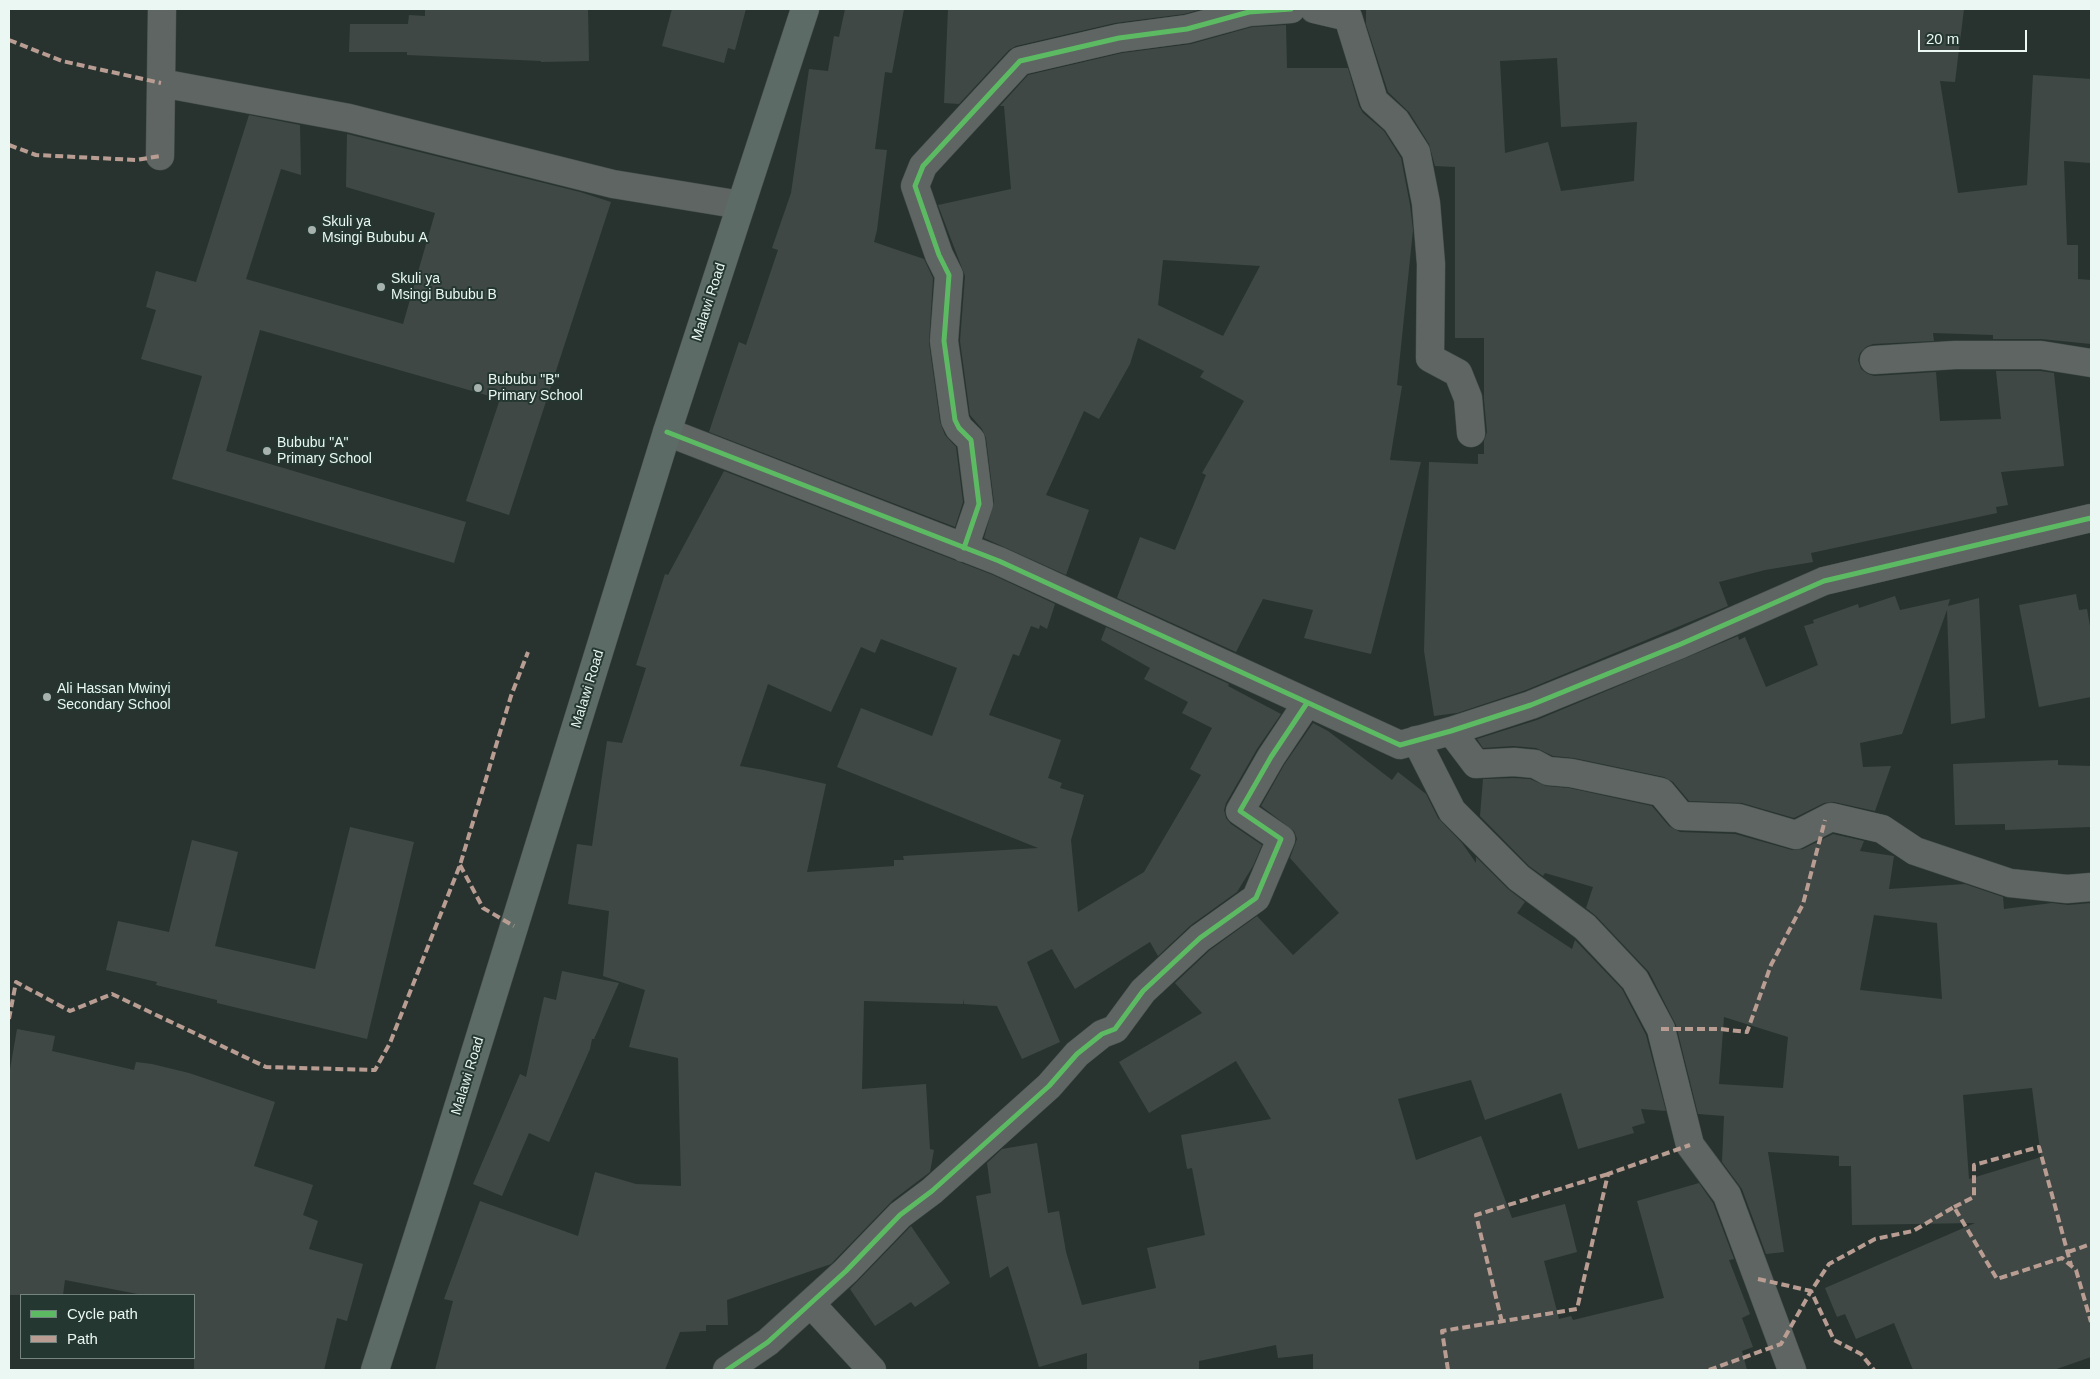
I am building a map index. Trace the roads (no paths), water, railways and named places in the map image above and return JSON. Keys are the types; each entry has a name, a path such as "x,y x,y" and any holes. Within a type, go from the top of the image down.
{"main road":[{"name":"Malawi Road","path":"375,1370 667,432 806,9"}],"street":[{"path":"160,156 162,9"},
{"path":"964,548 979,504 972,440 959,428 955,420 944,341 948,276 915,186 923,166 1020,61 1119,38 1187,29 1249,12 1291,9"},
{"path":"1314,9 1348,17 1374,101 1396,121 1416,152 1426,203 1430,255 1430,358 1458,373 1468,398 1470,433"},
{"path":"161,83 348,118 613,184 741,205"},
{"path":"1874,360 1955,355 2041,354 2091,362"},
{"path":"667,432 999,561 1400,745 1451,731 1531,705 1673,648 1824,581 2091,518"},
{"path":"727,1370 768,1342 811,1304 846,1272 900,1215 932,1191 1049,1086 1077,1054 1102,1034 1115,1029 1143,991 1193,945 1256,898 1281,839 1240,811 1271,756 1307,703"},
{"path":"1451,731 1476,764 1514,762 1535,764 1548,771 1572,773 1661,792 1681,816 1738,818 1796,835 1831,817 1882,829 1915,851 2010,883 2067,889 2091,887"},
{"path":"1416,740 1452,811 1520,878 1585,927 1635,980 1661,1029 1690,1145 1727,1195 1792,1370"},
{"path":"811,1304 872,1370"}],"place":[{"name":"Skuli ya Msingi Bububu A","path":"312,230"},
{"name":"Skuli ya Msingi Bububu B","path":"381,287"},
{"name":"Bububu \"B\" Primary School","path":"478,388"},
{"name":"Bububu \"A\" Primary School","path":"267,451"},
{"name":"Ali Hassan Mwinyi Secondary School","path":"47,697"}]}
